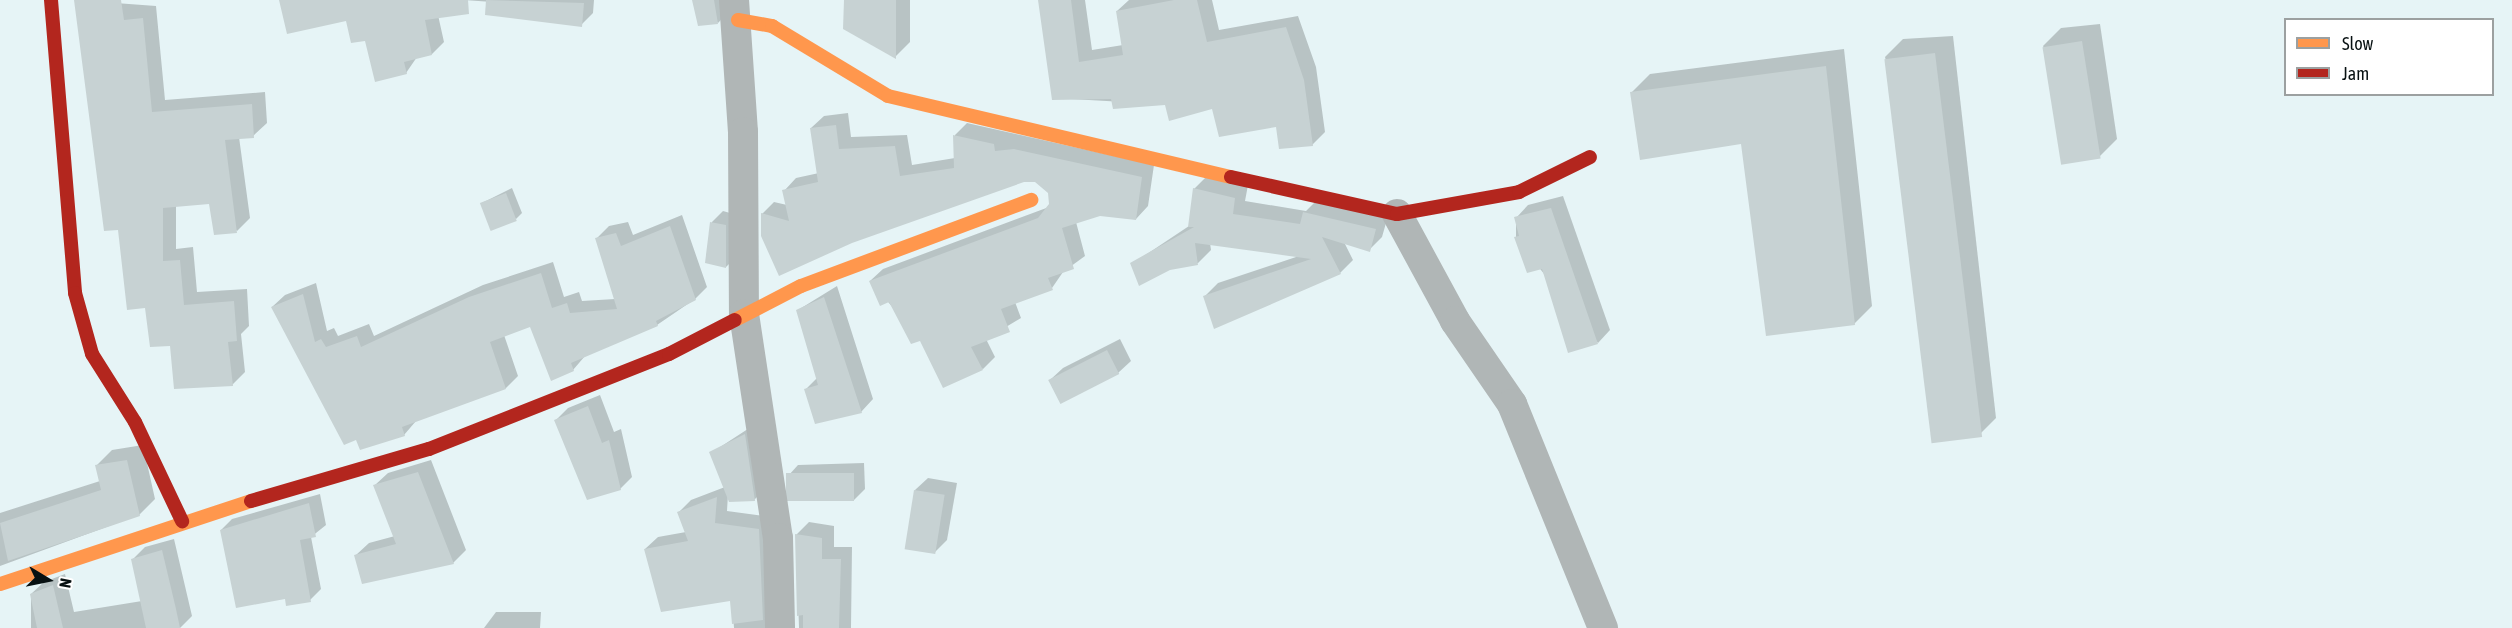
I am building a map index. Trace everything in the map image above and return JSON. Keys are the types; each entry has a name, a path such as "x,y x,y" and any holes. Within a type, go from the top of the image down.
{"street":[{"path":"51,0 75,293 92,354 135,422 182,521"},
{"path":"780,628 778,538 744,314 736,10 772,26 888,96 967,119 1397,214 1519,192 1590,157"},
{"path":"0,584 182,521 429,449 669,354 801,285 1031,200"},
{"path":"1397,214 1455,321 1512,404 1603,628"}],"building":[{"path":"74,0 121,0 124,20 143,18 152,112 252,104 254,138 225,140 237,233 214,235 209,204 163,208 163,261 180,260 184,305 234,301 237,341 228,342 233,386 174,389 170,346 150,347 145,308 127,310 118,230 104,231"},
{"path":"279,0 468,0 469,14 425,20 432,55 404,62 407,74 375,82 365,41 351,43 346,21 287,34"},
{"path":"486,0 584,3 582,27 485,15"},
{"path":"692,0 714,0 718,24 698,26"},
{"path":"844,0 896,0 896,59 843,29"},
{"path":"1038,0 1071,0 1079,62 1123,55 1116,11 1174,0 1197,0 1207,42 1286,27 1304,80 1313,146 1279,149 1276,127 1219,137 1212,109 1169,121 1165,105 1113,109 1111,99 1052,100"},
{"path":"2082,41 2101,159 2061,165 2042,47"},
{"path":"1935,53 1982,437 1932,443 1884,59"},
{"path":"1826,66 1855,325 1766,336 1741,144 1640,160 1630,92"},
{"path":"836,125 839,149 895,146 900,176 954,168 953,135 994,144 995,151 1014,149 1142,177 1136,220 1100,216 1062,228 1074,269 1048,278 1053,290 1001,309 1010,332 971,347 983,370 943,388 920,341 911,344 889,302 880,306 869,281 1038,218 1049,204 1048,193 1035,182 1024,182 852,243 779,276 761,236 761,213 789,221 782,190 818,182 810,128"},
{"path":"1193,188 1235,198 1233,214 1300,224 1303,212 1376,229 1370,252 1322,237 1341,274 1214,329 1203,296 1311,259 1195,243 1198,265 1170,270 1139,286 1130,263 1194,227 1188,227"},
{"path":"506,193 517,221 491,231 480,203"},
{"path":"1551,208 1598,344 1568,353 1542,269 1527,273 1514,237 1519,236 1514,217"},
{"path":"710,222 726,225 726,268 705,263"},
{"path":"670,226 696,300 656,321 658,326 571,363 574,371 551,381 530,327 490,342 506,389 402,427 405,436 360,450 356,440 344,445 271,307 303,294 315,342 321,339 326,347 357,336 361,347 469,297 541,273 552,308 567,303 570,313 617,309 595,238 616,233 621,246"},
{"path":"824,297 862,413 815,424 804,389 818,385 796,310"},
{"path":"1107,350 1119,374 1060,404 1048,380"},
{"path":"588,406 602,443 609,440 621,490 587,500 554,420"},
{"path":"745,434 755,501 729,502 709,452"},
{"path":"127,460 140,516 8,561 0,523 101,490 95,465"},
{"path":"418,472 454,564 362,584 354,555 396,544 373,485"},
{"path":"786,473 854,473 854,501 786,501"},
{"path":"914,490 945,495 935,554 905,549"},
{"path":"717,497 715,523 759,529 763,620 732,624 730,601 661,612 644,549 688,541 677,512"},
{"path":"309,503 316,537 300,540 311,602 286,606 285,599 236,608 220,530"},
{"path":"795,534 822,538 822,559 841,559 839,628 803,628 803,615 797,616"},
{"path":"162,550 180,628 146,628 131,559"},
{"path":"53,585 63,628 37,628 30,594"}],"traffic: slow":[{"path":"738,20 772,26 888,96 1231,177"},
{"path":"735,320 801,286 1031,200"},
{"path":"0,584 251,501"}],"traffic: jam":[{"path":"51,0 75,293 92,354 135,422 182,521"},
{"path":"1231,177 1397,214 1519,192 1590,157"},
{"path":"251,501 429,449 669,354 735,320"}]}
